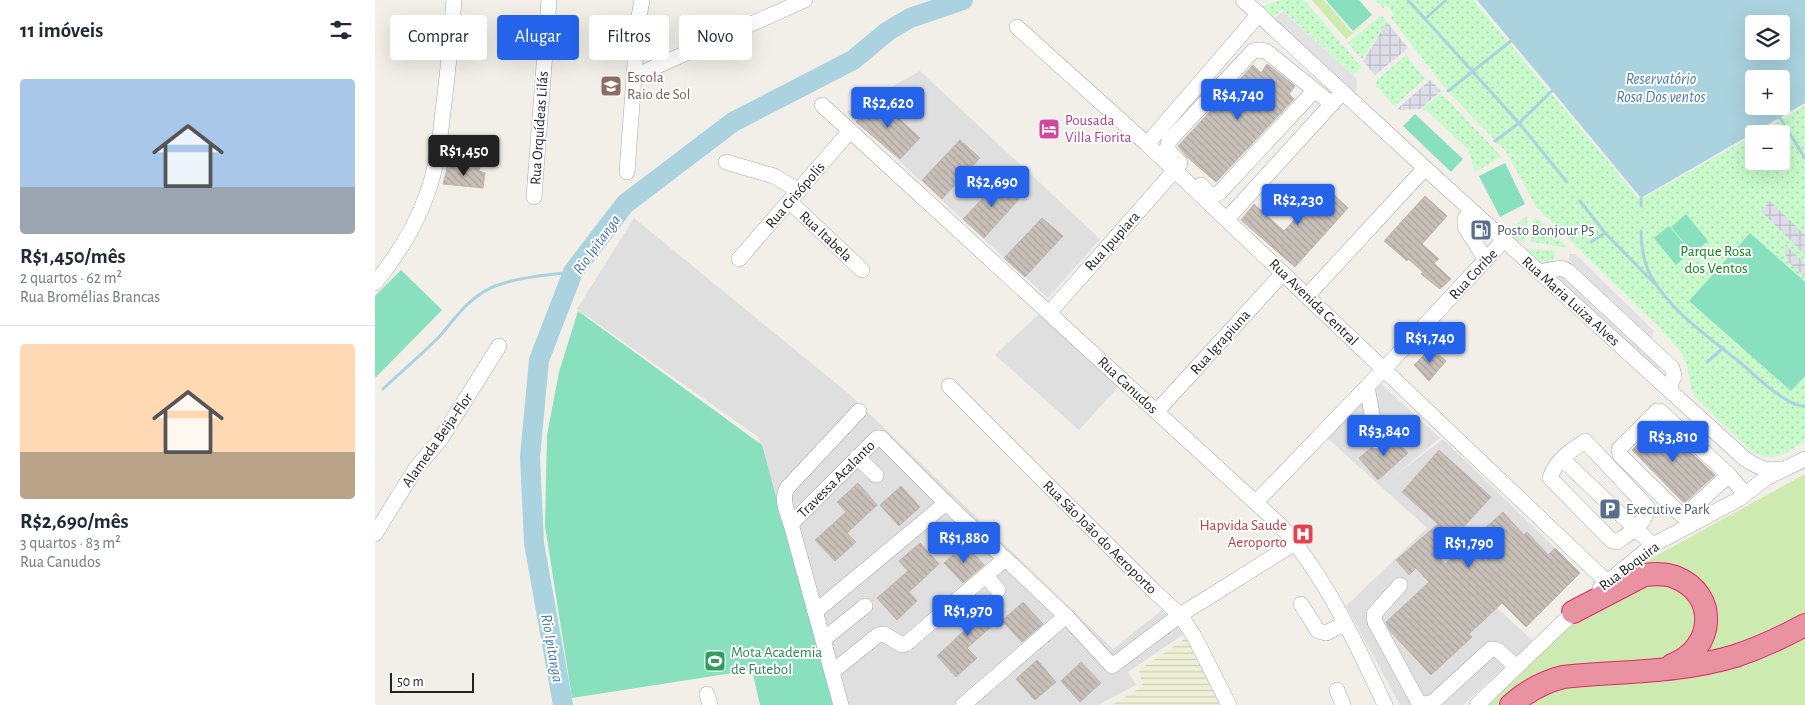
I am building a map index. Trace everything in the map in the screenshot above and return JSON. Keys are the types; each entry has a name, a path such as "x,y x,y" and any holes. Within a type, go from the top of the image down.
{"highway":[{"path":"1573,612 1644,575 1669,575 1686,582 1693,588 1703,604 1706,621 1703,638 1686,658 1659,669"},
{"path":"1511,705 1537,686 1563,677 1700,664 1734,656 1769,643 1805,625"}],"street":[{"path":"375,283 392,261 414,224 434,172 447,80 454,0"},
{"name":"Rua Orquídeas Lilás","path":"534,197 549,0"},
{"path":"627,172 638,22 642,0"},
{"path":"635,76 805,0"},
{"name":"Rua Maria Luiza Alves","path":"1243,0 1745,459 1764,470 1773,471 1786,468"},
{"path":"1147,144 1259,14"},
{"name":"Rua Avenida Central","path":"1017,27 1147,144 1308,295 1607,582"},
{"path":"1309,95 1220,192 1215,195 1210,195 1167,149 1169,141 1253,51 1266,51 1309,95 1327,109"},
{"path":"1227,219 1343,92"},
{"name":"Rua Canudos","path":"822,105 1157,411 1255,502 1295,543 1324,587 1345,624 1385,705"},
{"name":"Rua Crisópolis","path":"739,259 850,131"},
{"name":"Rua Itabela","path":"726,162 774,176 795,196 862,270"},
{"path":"1308,295 1425,168"},
{"name":"Rua Ipupiara","path":"1050,312 1175,170"},
{"path":"1471,210 1465,219 1465,227 1486,260"},
{"name":"Rua Coribe","path":"1255,502 1367,387 1504,240"},
{"name":"Rua Igrapiuna","path":"1157,411 1283,273"},
{"name":"Alameda Beija-Flor","path":"375,534 416,468 440,440 499,346"},
{"name":"Rua São João do Aeroporto","path":"949,386 1180,615 1194,636 1229,705"},
{"path":"1367,387 1377,441"},
{"path":"791,524 784,500 787,488 859,411"},
{"path":"1729,475 1686,514 1682,515 1620,455 1619,451 1657,411 1660,411 1729,475 1747,493"},
{"name":"Travessa Acalanto","path":"841,705 791,524 877,438 881,438 945,503 1066,616 1115,672 1180,615 1295,543"},
{"path":"1585,441 1589,444 1649,508 1647,514 1635,530 1617,542 1612,540 1550,478 1554,467 1585,441"},
{"path":"857,457 876,475"},
{"path":"1562,459 1653,545"},
{"name":"Rua Maria Luiza Alves","path":"1745,459 1755,475 1754,481 1747,493"},
{"name":"Rua Boquira","path":"1477,705 1573,612 1653,545 1747,493 1766,478 1805,459"},
{"path":"785,471 787,488"},
{"path":"815,612 945,503"},
{"path":"832,672 878,635 884,634 902,645 906,644 1005,560"},
{"path":"985,576 998,590"},
{"path":"1400,585 1374,614 1375,622 1420,705 1433,702 1491,649 1498,650 1516,667"},
{"path":"1301,604 1318,631 1326,633 1345,624"},
{"path":"823,640 865,606"},
{"path":"963,705 1066,616"},
{"path":"1337,690 1343,705"}],"shaded area":[{"path":"1283,11 1357,79 1357,90 1354,93 1274,19"},
{"path":"1387,22 1408,48 1375,75 1363,61"},
{"path":"920,71 1100,239 1048,298 846,112"},
{"path":"1430,80 1441,91 1420,109 1396,110"},
{"path":"1770,201 1805,235 1805,255 1761,211"},
{"path":"634,218 849,394 1113,649 1162,610 1184,634 1128,672 1136,685 1098,705 839,705 758,437 577,309"},
{"path":"1785,244 1805,264 1805,277 1786,260"},
{"path":"1569,254 1575,254 1654,331 1651,339 1680,376 1680,382 1676,389 1667,370 1661,368 1656,370 1556,279 1563,274 1569,264"},
{"path":"1040,313 1119,386 1079,430 995,355"},
{"path":"1379,382 1440,438 1394,476 1443,439 1555,548 1494,605 1533,641 1463,705 1400,705 1346,606 1427,528 1327,438"}],"green space":[{"path":"1282,0 1304,0 1362,68 1353,75 1282,9 1273,17 1262,6"},
{"path":"1312,0 1324,0 1352,33 1373,17 1346,39"},
{"path":"1326,0 1359,0 1372,15 1353,31"},
{"name":"Parque Rosa dos Ventos","path":"1376,0 1473,0 1640,200 1745,140 1745,170 1790,170 1790,125 1772,125 1805,106 1805,441 1784,454 1764,457 1750,450 1695,397 1691,388 1686,363 1675,345 1658,326 1537,208 1507,153 1448,91 1391,18 1394,14 1387,6 1383,8"},
{"path":"1381,15 1387,22 1362,59 1348,43"},
{"path":"1406,55 1425,79 1394,106 1376,85 1377,80"},
{"path":"1441,93 1502,157 1475,172 1468,149 1428,112 1422,109"},
{"path":"1415,114 1463,159 1451,172 1403,126"},
{"path":"1505,163 1525,204 1500,217 1479,176"},
{"path":"1686,214 1708,241 1693,253 1671,227"},
{"path":"1528,215 1525,242 1516,241 1507,232"},
{"path":"1536,217 1568,248 1531,242 1533,220"},
{"path":"1669,226 1691,252 1676,265 1654,238"},
{"path":"1750,233 1805,282 1805,376 1791,391 1689,301"},
{"path":"1524,248 1555,251 1553,261 1542,265"},
{"path":"401,270 442,310 375,378 375,296"},
{"path":"578,311 762,445 833,705 760,705 752,670 572,698 545,526 547,435 559,372"},
{"path":"1805,474 1805,617 1792,625 1699,658 1707,600 1634,568"},
{"path":"1663,581 1694,601 1697,630 1680,653 1503,705 1485,705 1573,621 1606,597"},
{"path":"1805,631 1805,705 1520,705 1537,693"},
{"path":"1186,638 1220,705 1112,705 1143,686 1139,670"}],"water":[{"name":"Reservatório Rosa Dos ventos","path":"1477,0 1805,0 1805,103 1790,112 1790,70 1745,70 1745,115 1784,115 1767,125 1745,125 1745,138 1641,198"}],"building":[{"path":"1267,64 1295,86 1289,94 1294,99 1216,182 1187,157 1178,146 1253,65 1261,73"},
{"path":"878,99 920,138 900,159 856,122"},
{"path":"960,140 980,158 942,199 922,180"},
{"path":"448,165 470,168 480,167 479,171 485,173 483,188 443,184"},
{"path":"1001,179 1021,197 984,238 963,219"},
{"path":"1325,186 1348,208 1295,267 1241,220 1254,204 1284,231"},
{"path":"1425,196 1447,216 1422,244 1439,259 1434,263 1451,279 1440,289 1421,274 1423,272 1408,259 1407,261 1384,241"},
{"path":"1042,218 1063,236 1025,277 1004,258"},
{"path":"1431,348 1446,361 1429,381 1414,365"},
{"path":"1659,423 1715,475 1684,503 1632,450"},
{"path":"1388,431 1408,453 1378,480 1359,458 1371,448 1378,450 1383,448 1386,444 1385,434"},
{"path":"1439,450 1491,497 1437,556 1445,564 1503,512 1524,535 1527,532 1548,555 1555,548 1580,573 1526,627 1502,603 1469,634 1472,637 1431,675 1390,631 1386,622 1429,582 1416,568 1409,575 1396,560 1438,524 1402,492"},
{"path":"858,483 877,505 847,533 856,542 835,561 815,540 846,512 837,502"},
{"path":"901,486 920,507 899,526 880,505"},
{"path":"920,543 939,564 909,592 917,601 897,620 877,598 908,571 899,561"},
{"path":"965,544 984,565 963,583 944,563"},
{"path":"979,598 999,620 967,648 977,658 956,677 937,656 968,627 958,617"},
{"path":"1023,602 1043,624 1022,642 1002,621"},
{"path":"1037,660 1056,682 1035,700 1016,679"},
{"path":"1081,662 1101,683 1080,702 1061,681"}],"waterway":[{"name":"Rio Ipitanga","path":"563,705 534,543 530,457 539,360 573,272 625,204 733,122 853,60 888,31 910,18 963,0"},
{"path":"1408,0 1519,123 1566,181"},
{"path":"1425,19 1446,0"},
{"path":"1448,91 1511,41"},
{"path":"1495,141 1519,123 1552,91"},
{"path":"1780,118 1805,158"},
{"path":"1641,198 1641,206"},
{"path":"1580,201 1605,233 1654,283"},
{"path":"1641,231 1646,266 1659,289 1680,313 1769,388 1791,403 1805,406"},
{"path":"1591,242 1605,233"},
{"path":"383,389 439,337 470,302 486,291 514,280 573,272"},
{"path":"1707,362 1723,348"}],"place":[{"name":"Escola Raio de Sol","path":"611,86"},
{"name":"Pousada Villa Fiorita","path":"1049,129"},
{"name":"Posto Bonjour P5","path":"1481,230"},
{"name":"Executive Park","path":"1610,509"},
{"name":"Hapvida Saude Aeroporto","path":"1303,534"},
{"name":"Mota Academia de Futebol","path":"715,661"}]}
